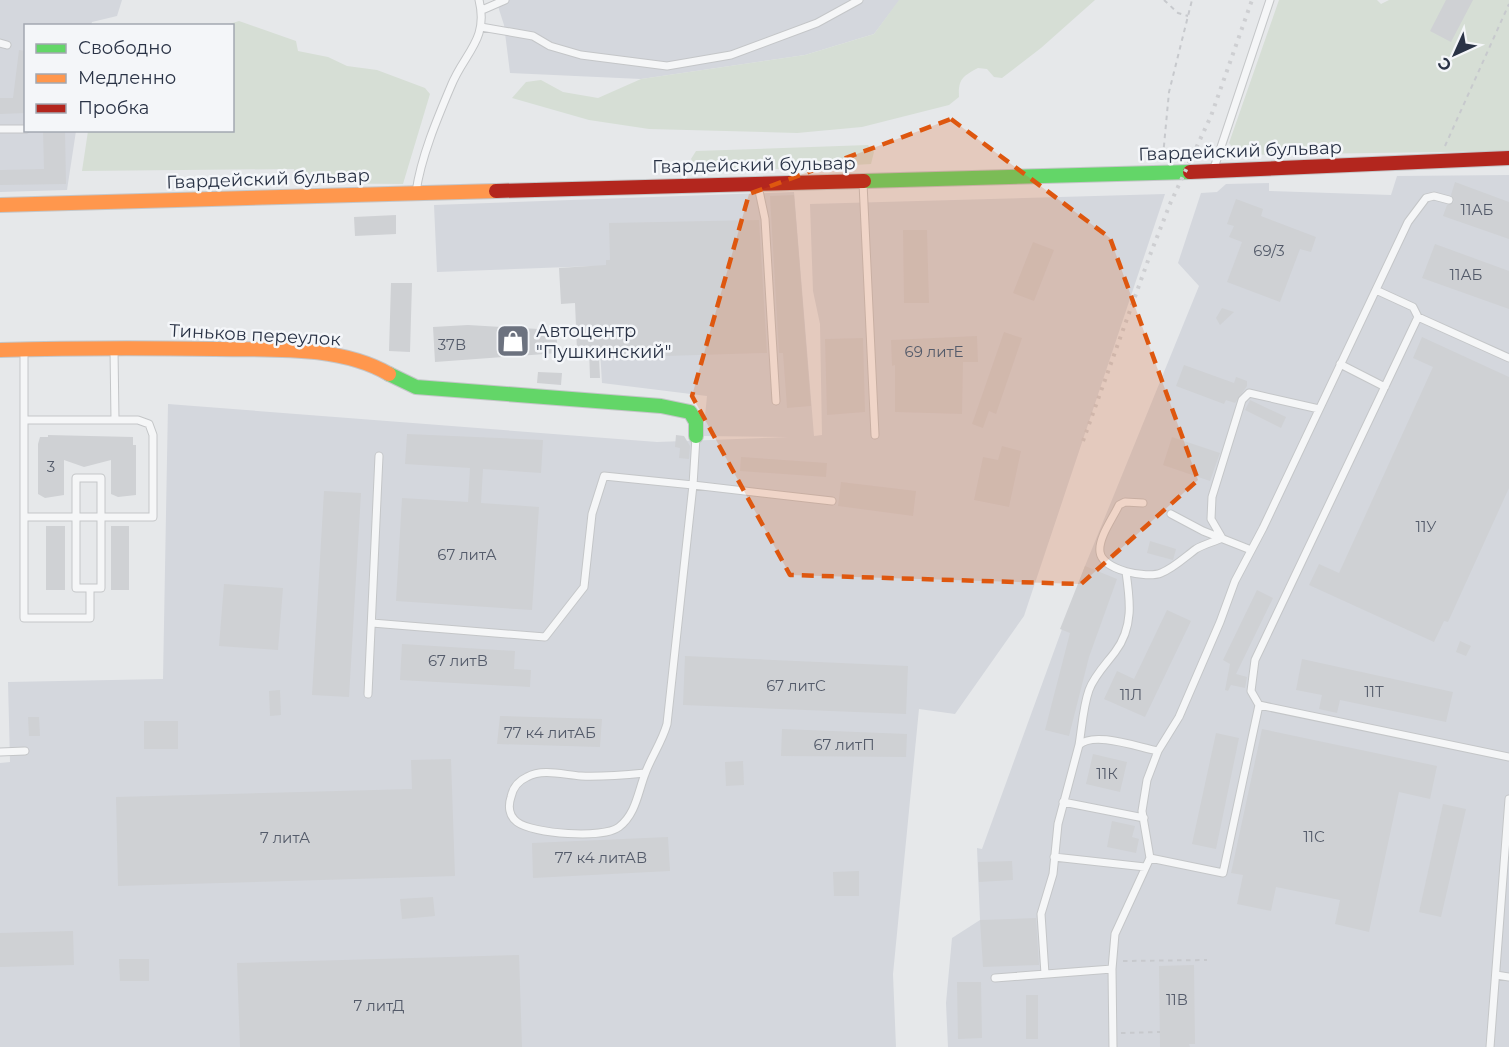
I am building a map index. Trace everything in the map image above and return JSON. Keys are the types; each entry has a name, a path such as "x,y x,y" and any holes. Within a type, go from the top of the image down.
{"street":[{"name":"Гвардейский бульвар","path":"0,205 1162,173 1439,159 1509,158"},
{"name":"Тиньков переулок","path":"0,350 114,347 260,350 357,360 379,368 402,383 417,387 661,406 690,412 696,422 696,436"}],"lane":[{"path":"416,192 418,175 452,83 476,44 481,27 482,10 479,0"},
{"path":"482,10 505,0"},
{"path":"481,27 533,36 549,46 581,55 667,66 731,55 817,23 859,0"},
{"path":"1214,171 1270,0"},
{"path":"0,129 24,129"},
{"path":"863,180 876,435"},
{"path":"758,183 765,219 776,401"},
{"path":"1113,1047 1112,965 1115,934 1150,858 1144,819 1147,780 1158,751 1179,717 1220,622 1234,581 1418,205 1425,198 1434,196 1449,200"},
{"path":"1376,290 1413,307 1418,317 1509,358"},
{"path":"1150,858 1223,873 1259,705 1251,691 1255,660 1418,317"},
{"path":"114,347 115,420"},
{"path":"24,349 24,618 90,618 90,588"},
{"path":"1340,364 1384,387"},
{"path":"1222,538 1211,519 1212,497 1242,400 1250,393 1319,409"},
{"path":"24,420 144,421 151,429 153,517 24,517"},
{"path":"645,773 616,776 554,773 529,775 516,783 512,792 510,814 518,822 527,826 573,834 599,833 619,827 639,799 645,773 661,743 667,724 693,485 696,436"},
{"path":"368,694 379,456"},
{"path":"372,623 545,637 584,587 592,514 604,476 832,501"},
{"path":"76,478 101,478 101,517 101,588 76,588 76,478"},
{"path":"1143,503 1125,502 1119,505 1101,544 1100,554 1103,560 1126,572 1145,576 1161,573 1198,548 1222,538"},
{"path":"1171,514 1251,550"},
{"path":"1045,974 1041,914 1053,873 1058,824 1089,690 1117,649 1127,628 1130,602 1126,572"},
{"path":"1259,705 1509,757"},
{"path":"1078,745 1084,740 1096,738 1158,751"},
{"path":"0,752 25,751"},
{"path":"1490,1047 1509,799"},
{"path":"1063,802 1144,819"},
{"path":"1054,856 1145,867"},
{"path":"995,978 1112,965"},
{"path":"1496,975 1509,977"}],"path":[{"path":"1164,0 1178,13 1188,16"},
{"path":"1162,173 1169,92 1192,0"},
{"path":"1439,159 1509,3"},
{"path":"1112,965 1207,960"},
{"path":"1113,1033 1160,1032"}],"highlighted area":[{"path":"951,119 1110,238 1198,480 1081,584 790,575 692,396 749,194"}],"shaded area":[{"path":"0,0 122,0 117,16 91,24 24,24 24,132 76,132 67,190 0,192"},
{"path":"496,0 899,1 874,34 805,55 641,79 510,73 504,25"},
{"path":"899,0 1095,0 1041,48 1002,78 994,77 987,69 978,68 962,79 959,86 959,97 949,105 862,127 797,133 649,129 589,120 512,98 526,82 541,80 563,92 598,98 641,79 805,55 874,34"},
{"path":"1279,0 1377,0 1381,4 1389,0 1509,0 1509,151 1240,155 1229,143"},
{"path":"239,21 296,41 298,51 328,57 347,66 377,70 425,88 430,94 403,184 295,183 294,169 82,171 88,132 234,132 234,24 229,24"},
{"path":"868,145 874,152 871,164 785,169 698,169 691,159 696,151"},
{"path":"1509,175 1509,1047 948,1047 946,1003 952,938 980,920 977,848 982,849 1085,566 1199,286 1178,263 1201,193 1217,192 1226,184 1269,183 1269,191 1391,195 1397,176"},
{"path":"794,192 814,436 822,435 820,324 813,291 810,204 1165,194 1024,616 955,714 919,709 893,974 896,1047 0,1047 0,763 10,762 8,682 163,679 168,404 657,442 789,437 703,436 707,396 602,383 595,266 437,272 434,205"}],"building":[{"path":"1446,0 1473,0 1451,42 1430,31"},
{"path":"19,50 24,51 24,113 0,114 0,98 13,98"},
{"path":"43,132 65,132 66,184 0,185 0,170 44,169"},
{"path":"1455,182 1509,202 1509,239 1443,216 1447,205 1454,202 1451,195"},
{"path":"794,195 811,406 787,408 783,353 779,353 770,196"},
{"path":"1236,199 1263,209 1261,216 1316,237 1311,252 1300,249 1280,302 1227,282 1242,242 1229,237 1234,226 1227,224"},
{"path":"396,215 396,234 355,236 354,217"},
{"path":"759,220 767,353 599,358 600,378 590,378 589,349 577,350 575,303 561,304 559,268 606,265 606,260 610,260 609,223"},
{"path":"903,230 927,230 929,303 904,303"},
{"path":"1033,242 1054,250 1034,301 1013,293"},
{"path":"1435,244 1509,271 1509,309 1422,278"},
{"path":"391,283 412,283 410,352 389,351"},
{"path":"1222,308 1234,312 1220,325 1216,318"},
{"name":"Автоцентр \"Пушкинский\"","path":"468,325 556,330 558,353 435,362 433,327"},
{"path":"1004,332 1022,338 996,414 989,411 983,428 972,424"},
{"path":"977,336 978,362 963,362 962,414 895,412 895,365 892,366 891,340"},
{"path":"1422,337 1509,377 1509,488 1448,622 1444,621 1434,642 1309,585 1319,564 1339,573 1433,367 1413,358"},
{"path":"863,338 865,412 827,415 825,339"},
{"path":"1184,365 1234,383 1236,377 1247,381 1247,386 1235,403 1226,400 1224,404 1176,386"},
{"path":"538,372 562,373 561,385 537,383"},
{"path":"1250,400 1286,417 1281,428 1245,410"},
{"path":"407,434 543,440 541,473 483,469 481,503 539,507 532,610 396,601 402,498 468,502 470,468 405,464"},
{"path":"48,435 133,437 133,445 136,445 136,495 118,497 111,494 111,460 84,467 64,460 64,495 45,498 38,494 38,444 40,437 48,437"},
{"path":"676,435 684,436 690,446 689,459 679,458 680,448 675,447"},
{"path":"1172,437 1220,453 1210,481 1163,465"},
{"path":"1002,446 1021,451 1009,507 974,500 983,457 998,460"},
{"path":"741,457 827,463 826,477 740,471"},
{"path":"841,482 916,491 913,516 838,506"},
{"path":"324,491 361,493 349,697 312,695"},
{"path":"46,526 65,526 65,590 46,590"},
{"path":"111,526 129,526 129,590 111,590"},
{"path":"1150,541 1176,549 1173,560 1147,553"},
{"path":"1085,566 1117,579 1089,657 1069,736 1045,730 1070,633 1060,629"},
{"path":"224,584 283,588 278,650 219,646"},
{"path":"1257,590 1273,598 1236,674 1247,677 1245,688 1231,685 1228,691 1225,690 1230,664 1223,660"},
{"path":"1167,610 1191,621 1145,717 1104,699 1117,671 1134,679"},
{"path":"1460,641 1471,646 1466,656 1456,652"},
{"path":"402,644 515,651 514,669 531,670 530,687 400,680"},
{"path":"685,656 908,666 906,714 683,705"},
{"path":"1302,659 1453,692 1446,722 1340,700 1337,713 1319,709 1322,695 1296,690"},
{"path":"280,690 281,715 270,716 269,691"},
{"path":"500,716 602,719 600,747 497,744"},
{"path":"28,717 39,717 40,736 29,736"},
{"path":"144,721 178,721 178,749 144,749"},
{"path":"782,729 907,734 906,757 781,756"},
{"path":"1262,729 1437,766 1430,799 1399,792 1369,932 1335,924 1340,900 1276,887 1271,911 1237,904 1243,875 1231,873"},
{"path":"1216,733 1239,738 1216,849 1192,844"},
{"path":"1093,754 1127,762 1120,792 1086,784"},
{"path":"451,759 455,876 118,886 116,797 412,789 411,760"},
{"path":"743,761 744,785 726,786 725,762"},
{"path":"1443,804 1466,809 1441,917 1419,912"},
{"path":"1112,821 1135,826 1132,837 1139,839 1136,853 1107,847"},
{"path":"668,837 670,871 533,878 532,843"},
{"path":"1012,861 1013,880 979,882 978,862"},
{"path":"859,871 859,896 834,896 833,872"},
{"path":"433,897 435,916 402,919 400,899"},
{"path":"1036,918 1039,965 983,967 980,920"},
{"path":"73,931 74,965 0,967 0,933"},
{"path":"519,955 522,1047 240,1047 237,963"},
{"path":"119,959 149,959 149,981 120,981"},
{"path":"1194,965 1195,1044 1189,1044 1190,1047 1160,1047 1159,966"},
{"path":"957,982 981,982 982,1038 958,1039"},
{"path":"1026,995 1038,995 1038,1039 1026,1039"}],"railway":[{"path":"1083,441 1150,255 1170,204 1211,116 1252,0"}],"traffic: fast":[{"path":"864,181 1190,172"},
{"path":"389,374 416,387 661,406 690,412 696,422 696,436"}],"traffic: slow":[{"path":"0,205 496,191"},
{"path":"0,350 134,348 304,351 349,358 389,374"}],"traffic: jam":[{"path":"1190,172 1509,158"},
{"path":"496,191 864,181"}],"place":[{"name":"Автоцентр \"Пушкинский\"","path":"513,341"}]}
